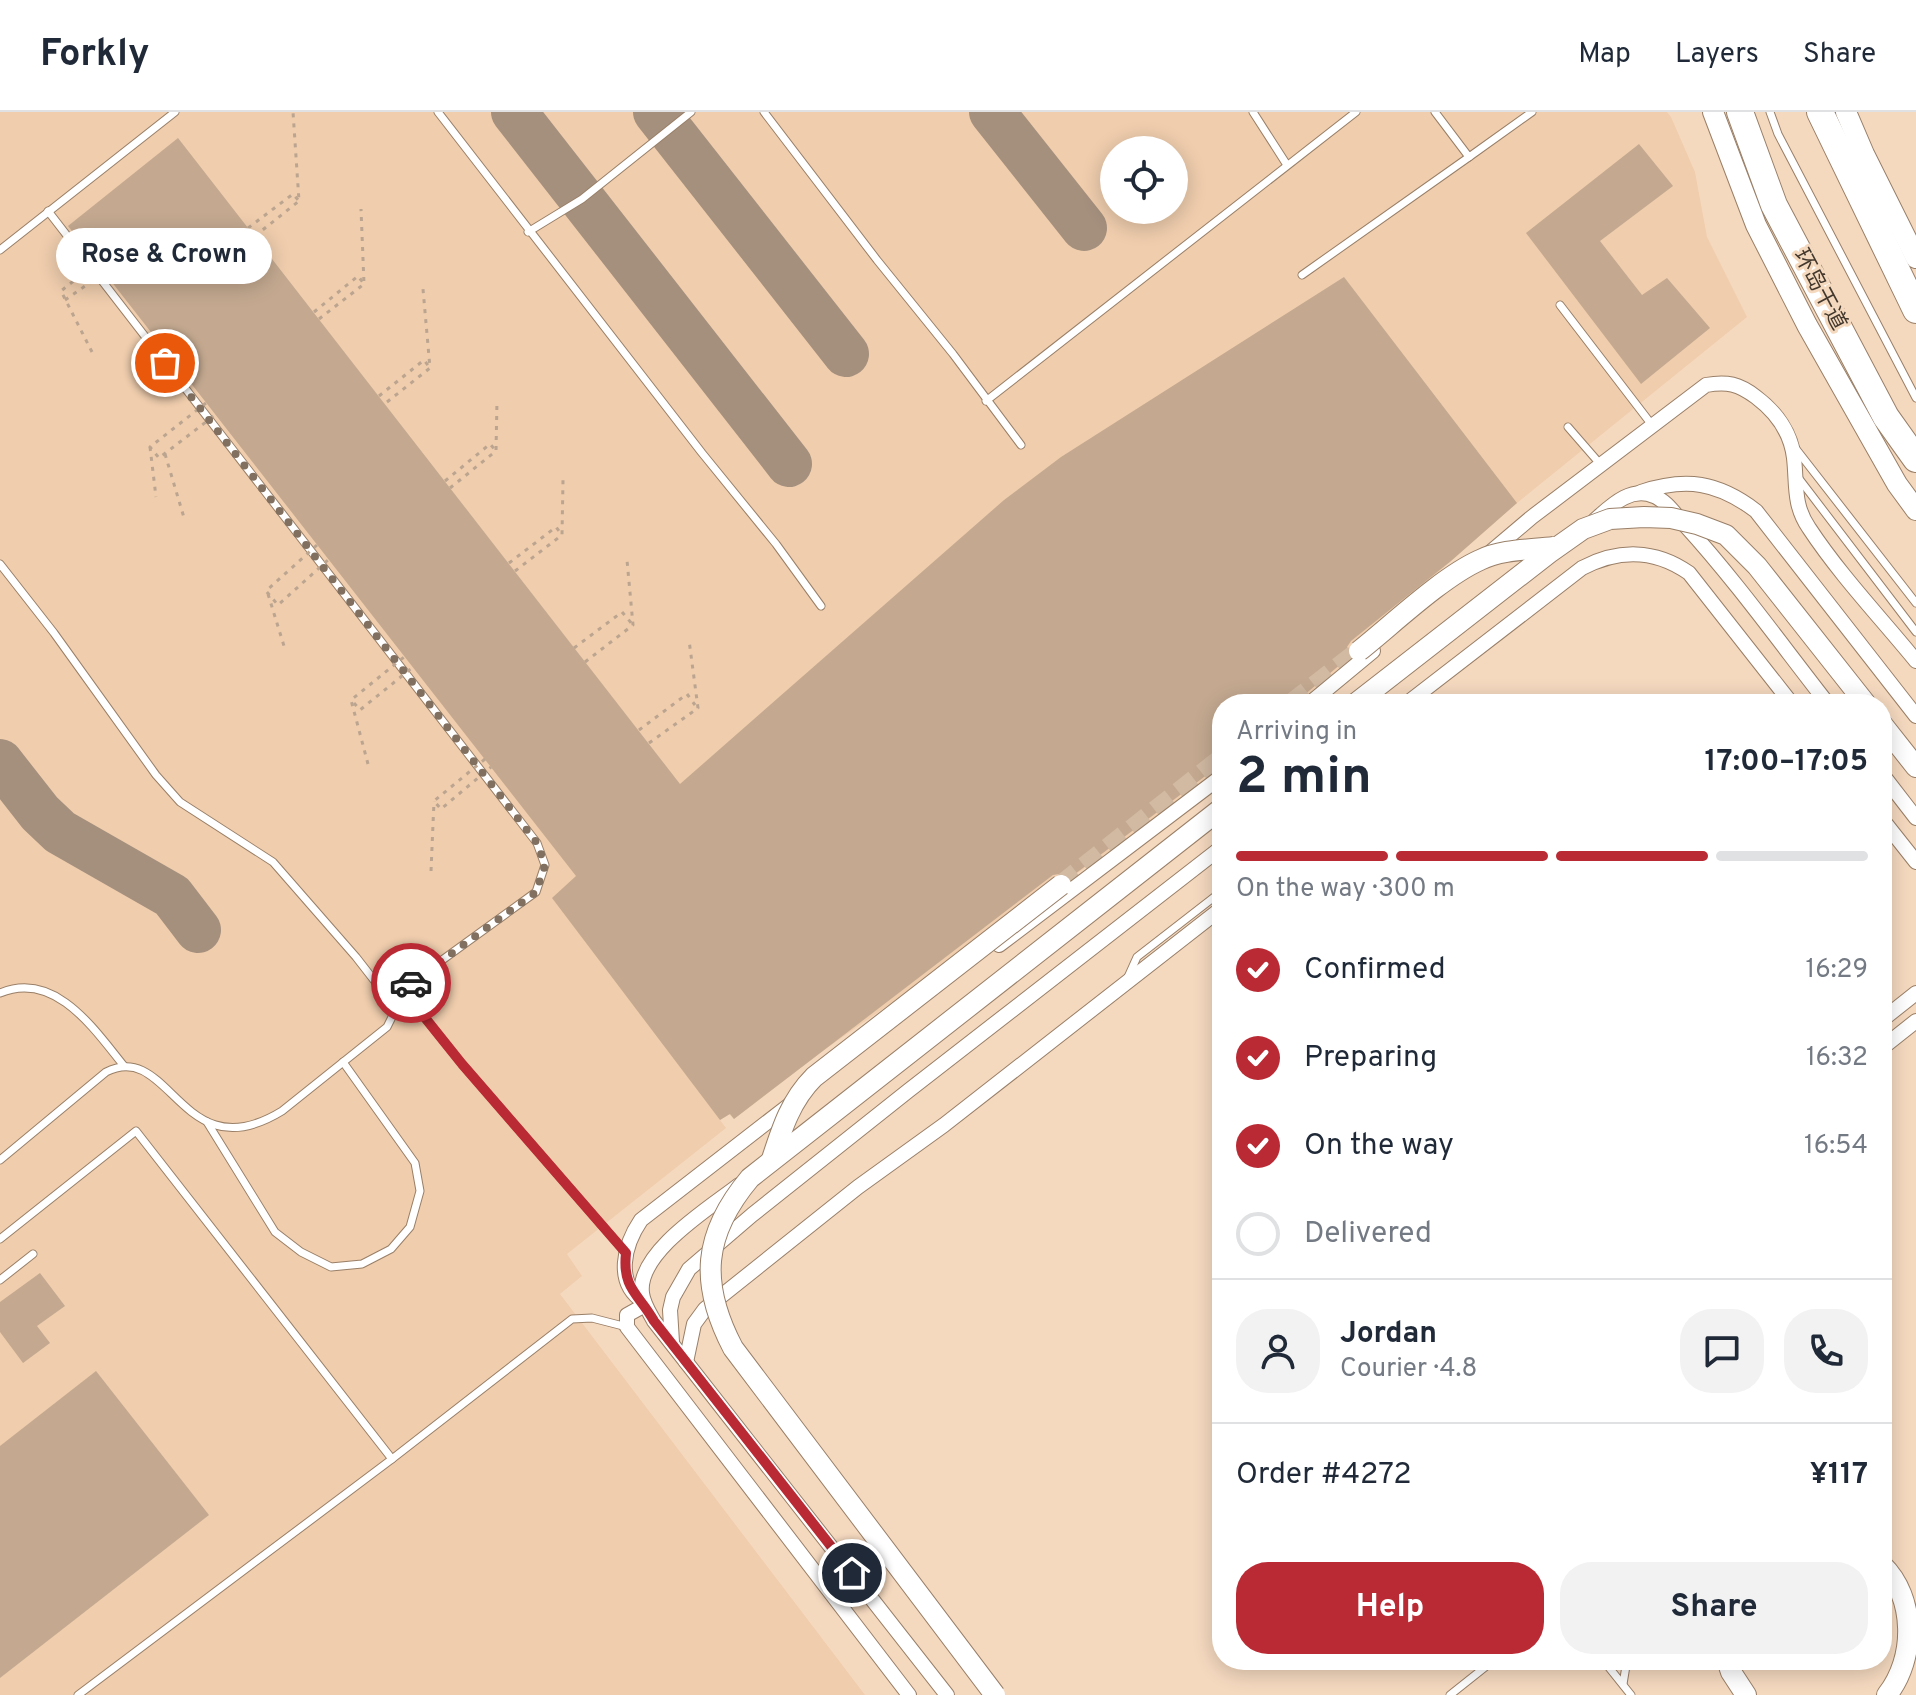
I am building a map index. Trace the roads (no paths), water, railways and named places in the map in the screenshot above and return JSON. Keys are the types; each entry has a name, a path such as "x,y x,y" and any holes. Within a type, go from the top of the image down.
{"highway":[{"name":"环岛干道","path":"1740,112 1774,205 1886,417 1916,459"},
{"path":"1820,112 1916,310"}],"street":[{"path":"1713,112 1756,225 1807,325 1897,484 1916,510"},
{"path":"1846,112 1916,258"},
{"path":"1321,694 1532,517 1652,425 1706,385 1736,383 1770,409 1786,430 1794,457 1796,499 1809,528 1831,560 1916,661"},
{"path":"1380,694 1532,578 1617,501 1674,482 1690,482 1739,498 1756,511 1916,716"},
{"path":"1633,494 1653,495 1665,503 1707,550 1820,694"},
{"path":"1368,694 1583,529 1610,519 1671,518 1726,535 1757,566 1858,694"},
{"path":"1359,651 1479,560 1493,555 1558,546"},
{"path":"1419,694 1582,568 1599,559 1635,553 1674,563 1689,573 1784,694"},
{"path":"1892,737 1916,767"},
{"path":"947,1695 654,1321 644,1303 628,1287 626,1253 635,1228 651,1210 1212,784"},
{"path":"1892,787 1916,818"},
{"path":"995,1695 733,1348 723,1329 712,1292 710,1270 719,1225 732,1199 772,1159 1212,816"},
{"path":"644,1303 642,1285 649,1265 683,1228 1212,823"},
{"path":"1892,832 1916,862"},
{"path":"672,1342 670,1310 673,1297 689,1269 908,1091 1212,855"},
{"path":"772,1159 791,1108 802,1089 814,1077 1061,885"},
{"path":"686,1362 694,1324 705,1309 1212,916"},
{"path":"1892,1012 1916,993"},
{"path":"1892,1040 1916,1021"},
{"path":"644,1303 627,1315 627,1327 909,1695"},
{"path":"1892,1574 1907,1602 1916,1666"},
{"path":"1907,1602 1916,1580"},
{"path":"1887,1695 1906,1665 1912,1633"},
{"path":"1730,1670 1746,1695"}],"lane":[{"path":"0,250 175,112"},
{"path":"438,112 520,217 528,232 587,302 776,544 821,606"},
{"path":"528,232 582,199 691,112"},
{"path":"764,112 1021,445"},
{"path":"1253,112 1287,165"},
{"path":"986,401 1356,112"},
{"path":"1435,112 1469,157"},
{"path":"1302,275 1532,112"},
{"path":"1770,112 1778,134 1916,398"},
{"path":"48,211 537,843 545,865 536,892 387,1000"},
{"path":"1560,305 1652,425"},
{"path":"1568,427 1601,465"},
{"path":"1790,441 1916,603"},
{"path":"1794,471 1916,632"},
{"path":"0,564 54,633 156,775 180,802 273,862 356,957 387,1000 393,1015 387,1027 264,1122 243,1128 207,1122 189,1112 143,1069 124,1066 106,1072 0,1160"},
{"path":"1126,982 1137,957 1212,899"},
{"path":"0,993 36,988 65,1002 80,1013 124,1066"},
{"path":"402,989 462,1064 626,1253"},
{"path":"207,1122 275,1232 301,1252 331,1267 362,1264 391,1249 410,1227 420,1191 415,1163 343,1062"},
{"path":"0,1239 136,1131 392,1459"},
{"path":"0,1280 33,1254"},
{"path":"78,1695 572,1319 592,1318 627,1327"},
{"path":"1450,1695 1481,1670"},
{"path":"1611,1670 1631,1695"},
{"path":"1623,1684 1625,1670"}],"tunnel":[{"path":"1304,694 1359,651"},
{"path":"1061,885 1212,766"}],"place":[{"name":"Rose & Crown","path":"165,363"}]}
